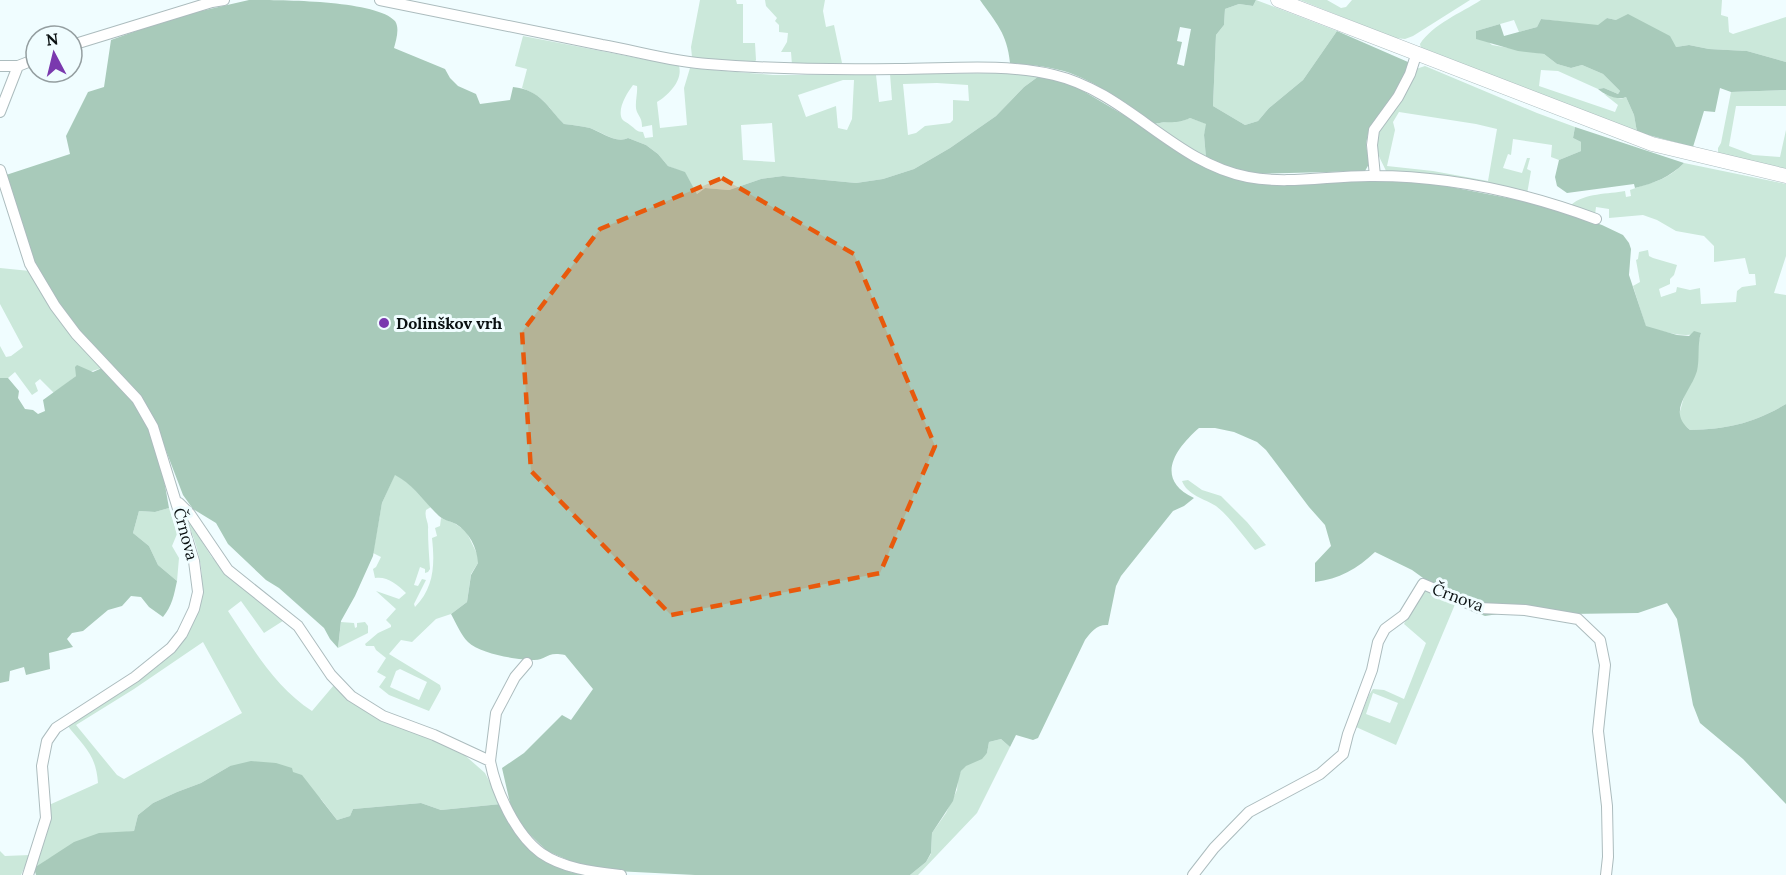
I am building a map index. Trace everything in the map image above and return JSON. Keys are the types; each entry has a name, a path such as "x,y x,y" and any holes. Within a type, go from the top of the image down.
{"main road":[{"path":"1278,0 1652,144 1768,174 1786,176"}],"street":[{"path":"84,41 224,0"},
{"path":"380,0 704,64 893,69 992,67 1054,75 1083,85 1125,108 1163,137 1205,162 1251,178 1375,176 1456,183 1550,202 1596,219"},
{"path":"1375,176 1372,145 1374,130 1398,97 1410,74 1417,52"},
{"path":"0,66 24,64"},
{"path":"0,112 18,66"},
{"name":"Črnova","path":"0,170 30,264 76,334 137,399 153,427 194,561 198,592 194,609 182,634 171,648 135,677 56,728 47,741 42,766 46,818 28,875"},
{"path":"177,501 190,514 228,570 298,626 332,675 351,696 384,716 434,735 490,761"},
{"name":"Črnova","path":"1193,875 1214,848 1250,812 1320,774 1343,754 1348,734 1372,670 1378,642 1385,629 1404,615 1423,584 1479,608 1525,610 1578,620 1600,640 1605,665 1598,730 1607,806 1606,875"},
{"path":"527,663 515,677 496,713 490,761 511,818 541,853 564,864 621,875"}],"highlighted area":[{"path":"722,178 854,254 935,446 880,573 671,615 531,471 522,332 600,229"}],"green space":[{"path":"249,0 349,5 385,14 395,21 397,27 394,48 445,69 458,86 476,94 480,104 510,100 513,87 523,89 543,100 564,124 590,128 614,139 628,138 646,145 668,166 685,172 697,194 705,188 729,190 761,179 783,176 856,183 883,179 914,169 950,148 996,116 1024,87 1039,76 1073,85 1227,176 1425,182 1539,204 1602,225 1623,235 1631,249 1629,275 1646,326 1677,335 1689,336 1694,331 1701,333 1697,371 1680,409 1683,423 1690,430 1740,424 1763,416 1786,404 1786,804 1743,759 1700,723 1693,705 1677,619 1667,603 1638,613 1570,614 1525,610 1485,616 1465,608 1412,570 1375,552 1347,572 1315,582 1315,563 1331,546 1325,525 1266,450 1257,442 1234,432 1215,428 1199,428 1182,445 1172,464 1175,482 1194,498 1173,511 1121,576 1116,586 1108,625 1097,627 1085,640 1038,738 1033,740 1016,735 1010,747 1001,739 989,742 987,753 982,759 966,766 961,771 953,801 932,833 931,853 926,862 910,875 695,875 615,871 577,864 547,851 519,824 510,803 502,768 524,753 562,715 571,720 593,689 565,655 554,654 534,660 509,657 481,650 465,639 451,614 467,602 471,575 478,563 474,546 465,531 441,517 395,475 382,503 373,556 341,621 338,648 324,628 279,588 266,580 228,544 216,523 193,509 183,495 146,404 63,312 36,266 6,175 70,154 66,136 88,92 104,87 111,40 175,17"},
{"path":"700,0 736,0 737,4 743,4 743,43 755,43 756,60 753,65 692,57 691,47"},
{"path":"765,0 825,0 823,11 826,27 834,25 842,63 792,65 791,52 781,52 787,42 788,33 779,32 779,25 775,21 777,18 766,6"},
{"path":"980,0 1256,0 1253,6 1239,4 1225,9 1224,25 1216,35 1213,106 1245,125 1258,121 1269,108 1303,80 1337,31 1408,62 1408,69 1399,88 1368,134 1366,144 1369,164 1365,171 1253,174 1226,167 1206,158 1204,135 1206,124 1190,118 1155,124 1104,89 1070,73 1010,63 1003,36","holes":["1180,27 1191,29 1184,66 1177,64 1182,42 1177,41"]},
{"path":"1256,0 1337,31 1303,80 1269,108 1258,121 1245,125 1213,106 1216,35 1224,25 1225,9 1239,4 1253,6"},
{"path":"1300,0 1327,0 1341,8 1346,7 1352,0 1470,0 1405,39 1395,38"},
{"path":"1481,0 1722,0 1721,15 1728,17 1729,32 1733,34 1786,17 1786,62 1747,51 1709,49 1689,45 1676,47 1607,18 1598,26 1541,19 1537,27 1519,32 1514,20 1476,31 1492,45 1544,54 1557,64 1571,68 1582,65 1603,74 1620,91 1618,94 1604,88 1598,89 1558,71 1541,70 1539,86 1615,112 1618,105 1604,94 1621,99 1626,97 1634,115 1637,132 1421,49 1420,44 1432,31"},
{"path":"1628,14 1670,36 1676,47 1689,45 1709,49 1747,51 1786,62 1786,90 1731,92 1720,88 1715,112 1704,111 1693,147 1637,132 1634,115 1626,97 1612,97 1598,89 1604,88 1618,94 1620,91 1603,74 1582,65 1571,68 1557,64 1544,54 1518,51 1476,39 1476,31 1500,24 1504,36 1537,27 1541,19 1598,25 1607,18 1616,20"},
{"path":"523,36 679,66 679,77 674,87 657,102 660,128 687,125 684,88 690,68 773,75 876,75 879,102 892,100 890,74 1018,73 1039,76 1024,87 996,116 950,148 914,169 883,179 856,183 783,176 761,179 729,190 705,188 697,194 685,173 668,166 646,145 628,138 614,139 590,128 564,124 542,99 522,88 527,69 515,66","holes":["843,80 854,80 852,119 847,130 838,128 836,106 806,117 798,95","903,84 968,85 969,101 953,100 953,120 950,123 925,126 916,133 908,135","633,85 637,86 637,112 642,127 652,125 653,137 645,138 643,132 637,131 622,119 621,111","772,123 775,162 743,160 741,125"]},
{"path":"1425,66 1575,127 1573,138 1581,142 1581,151 1559,160 1551,157 1552,145 1513,139 1511,155 1508,154 1503,168 1522,173 1527,158 1530,158 1527,169 1531,171 1527,194 1386,171 1379,157 1377,141 1385,120 1416,69","holes":["1399,112 1497,129 1488,181 1433,171 1387,166 1395,130 1393,122"]},
{"path":"1786,90 1786,106 1736,106 1729,146 1753,155 1780,157 1786,130 1786,169 1718,154 1731,92"},
{"path":"1190,118 1207,124 1204,135 1206,158 1166,134 1155,124"},
{"path":"1575,127 1684,163 1662,179 1635,188 1634,184 1567,193 1557,186 1555,177 1559,160 1581,151 1581,142 1573,138"},
{"path":"1684,163 1786,184 1786,256 1774,293 1786,295 1786,404 1763,416 1740,424 1690,430 1682,423 1679,415 1685,393 1698,364 1698,344 1701,333 1680,335 1646,327 1633,286 1640,282 1636,260 1639,252 1648,250 1649,256 1677,265 1670,284 1659,289 1661,297 1676,292 1677,287 1690,290 1700,288 1701,304 1736,302 1737,291 1742,287 1756,285 1755,274 1749,274 1745,258 1714,262 1714,246 1704,236 1676,231 1643,215 1609,218 1609,209 1596,207 1595,215 1571,205 1583,198 1597,195 1625,191 1626,197 1631,196 1630,190 1665,178"},
{"path":"0,268 30,271 102,368 76,376 54,393 40,379 35,383 38,391 32,395 15,372 8,378 0,378 0,346 6,357 23,347 0,304"},
{"path":"77,365 93,372 102,368 133,402 153,440 169,508 155,512 139,511 133,533 149,546 158,565 177,581 175,591 171,604 163,617 149,607 141,597 131,596 122,606 108,610 83,631 72,633 67,639 73,647 49,653 50,669 26,675 24,667 10,671 9,681 0,683 0,378 8,378 19,391 18,398 25,409 33,410 38,414 45,411 43,400 76,376 75,367"},
{"path":"395,474 408,483 431,507 426,510 430,569 425,573 425,569 420,567 414,585 418,586 422,579 426,580 414,604 415,607 430,584 433,567 432,538 437,536 435,528 440,526 441,518 466,531 478,556 478,563 471,574 467,602 451,614 436,619 412,642 401,640 389,654 440,685 441,689 429,711 389,695 379,687 386,677 377,672 386,658 374,646 365,644 378,633 391,627 386,620 396,609 376,591 399,599 406,593 392,581 375,578 373,569 381,557 373,553 382,503","holes":["400,669 427,682 419,700 390,687 396,671"]},
{"path":"1188,480 1202,490 1221,496 1266,545 1255,550 1221,510 1184,486 1182,481"},
{"path":"169,508 177,534 172,546 179,558 177,581 158,565 149,546 133,533 139,511 155,512"},
{"path":"183,511 211,556 226,573 286,619 264,633 241,601 228,611 265,666 299,701 312,711 334,685 423,734 460,751 485,773 501,804 441,810 421,803 353,809 350,816 337,820 321,799 230,766 201,783 153,803 138,815 134,831 80,845 34,868 46,837 49,805 98,783 92,758 67,725 182,642 192,625 198,609 202,577 196,545","holes":["203,642 242,713 124,779 117,775 76,725"]},
{"path":"1428,587 1456,602 1396,745 1356,727 1373,689 1384,690 1404,699 1426,643 1404,624 1417,596 1426,591","holes":["1373,693 1398,703 1390,723 1366,714"]},
{"path":"341,622 354,623 355,628 357,623 365,622 368,626 368,633 338,648"},
{"path":"1001,739 1010,747 977,813 918,875 910,875 926,862 931,854 932,833 946,813 957,790 961,771 965,766 987,753 989,742"},
{"path":"251,761 276,763 292,768 293,772 302,775 337,820 350,816 353,809 421,803 441,810 501,804 537,855 570,872 584,875 36,875 34,868 74,842 99,833 134,831 138,815 153,803 201,783 230,766"},
{"path":"0,851 5,856 30,855 21,875 0,875"}],"place":[{"name":"Dolinškov vrh","path":"384,323"}]}
